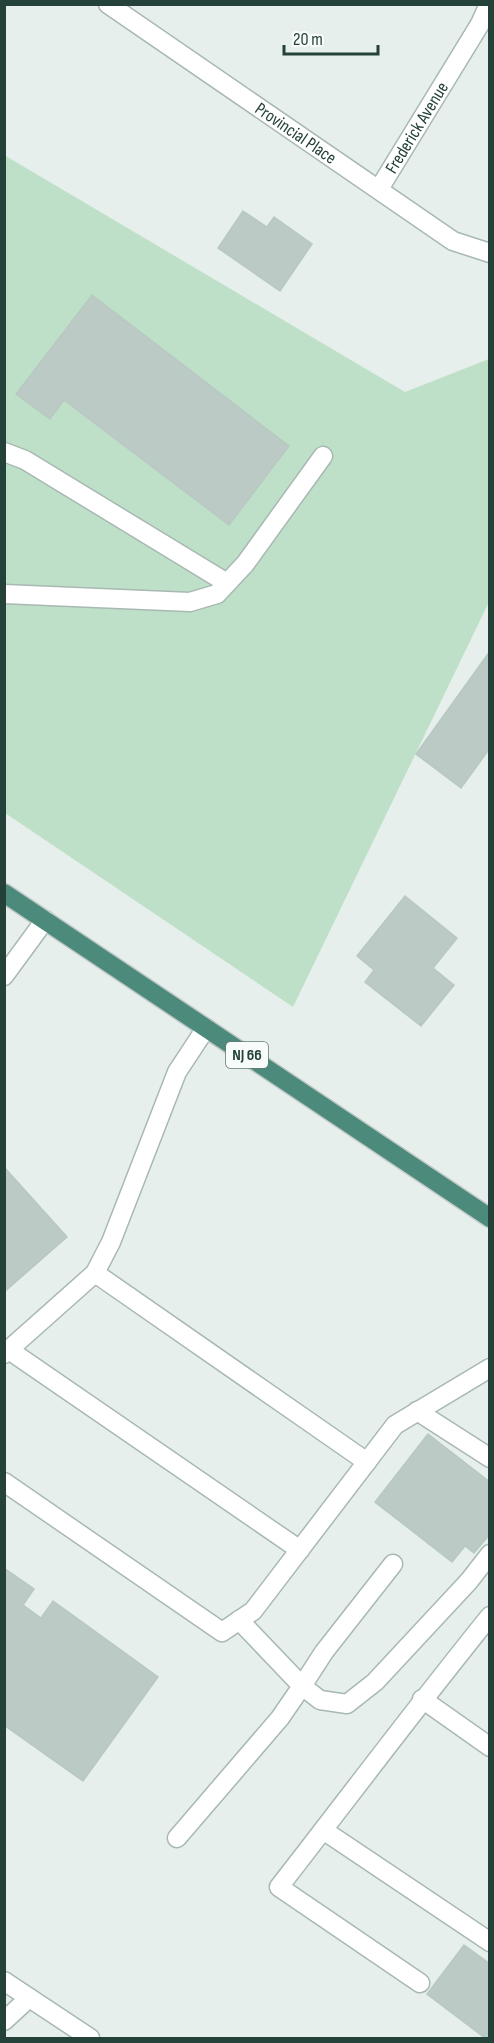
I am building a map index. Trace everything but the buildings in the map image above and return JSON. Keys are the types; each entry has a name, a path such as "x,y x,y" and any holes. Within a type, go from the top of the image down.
{"highway":[{"name":"NJ 66","path":"4,893 489,1218"}],"street":[{"name":"Provincial Place","path":"108,4 453,241 489,252"},
{"name":"Frederick Avenue","path":"379,189 480,24 489,4"},
{"path":"4,452 25,460 75,489 227,583"},
{"path":"4,594 190,602 218,594 245,564 323,456"},
{"path":"4,976 45,920"},
{"path":"206,1028 177,1072 111,1242 95,1274 7,1352 300,1550"},
{"path":"95,1274 367,1462"},
{"path":"4,1482 222,1632 253,1611 395,1425 489,1368"},
{"path":"417,1411 489,1458"},
{"path":"240,1620 302,1686 320,1700 347,1704 383,1674 469,1581 489,1554"},
{"path":"177,1838 280,1718 324,1652 393,1564"},
{"path":"420,1983 279,1887 422,1699 486,1626"},
{"path":"422,1699 489,1747"},
{"path":"323,1830 489,1942"},
{"path":"4,1981 90,2038"},
{"path":"4,2021 29,1998"}],"green space":[{"path":"4,155 405,392 489,359 489,602 293,1007 5,813"}]}
